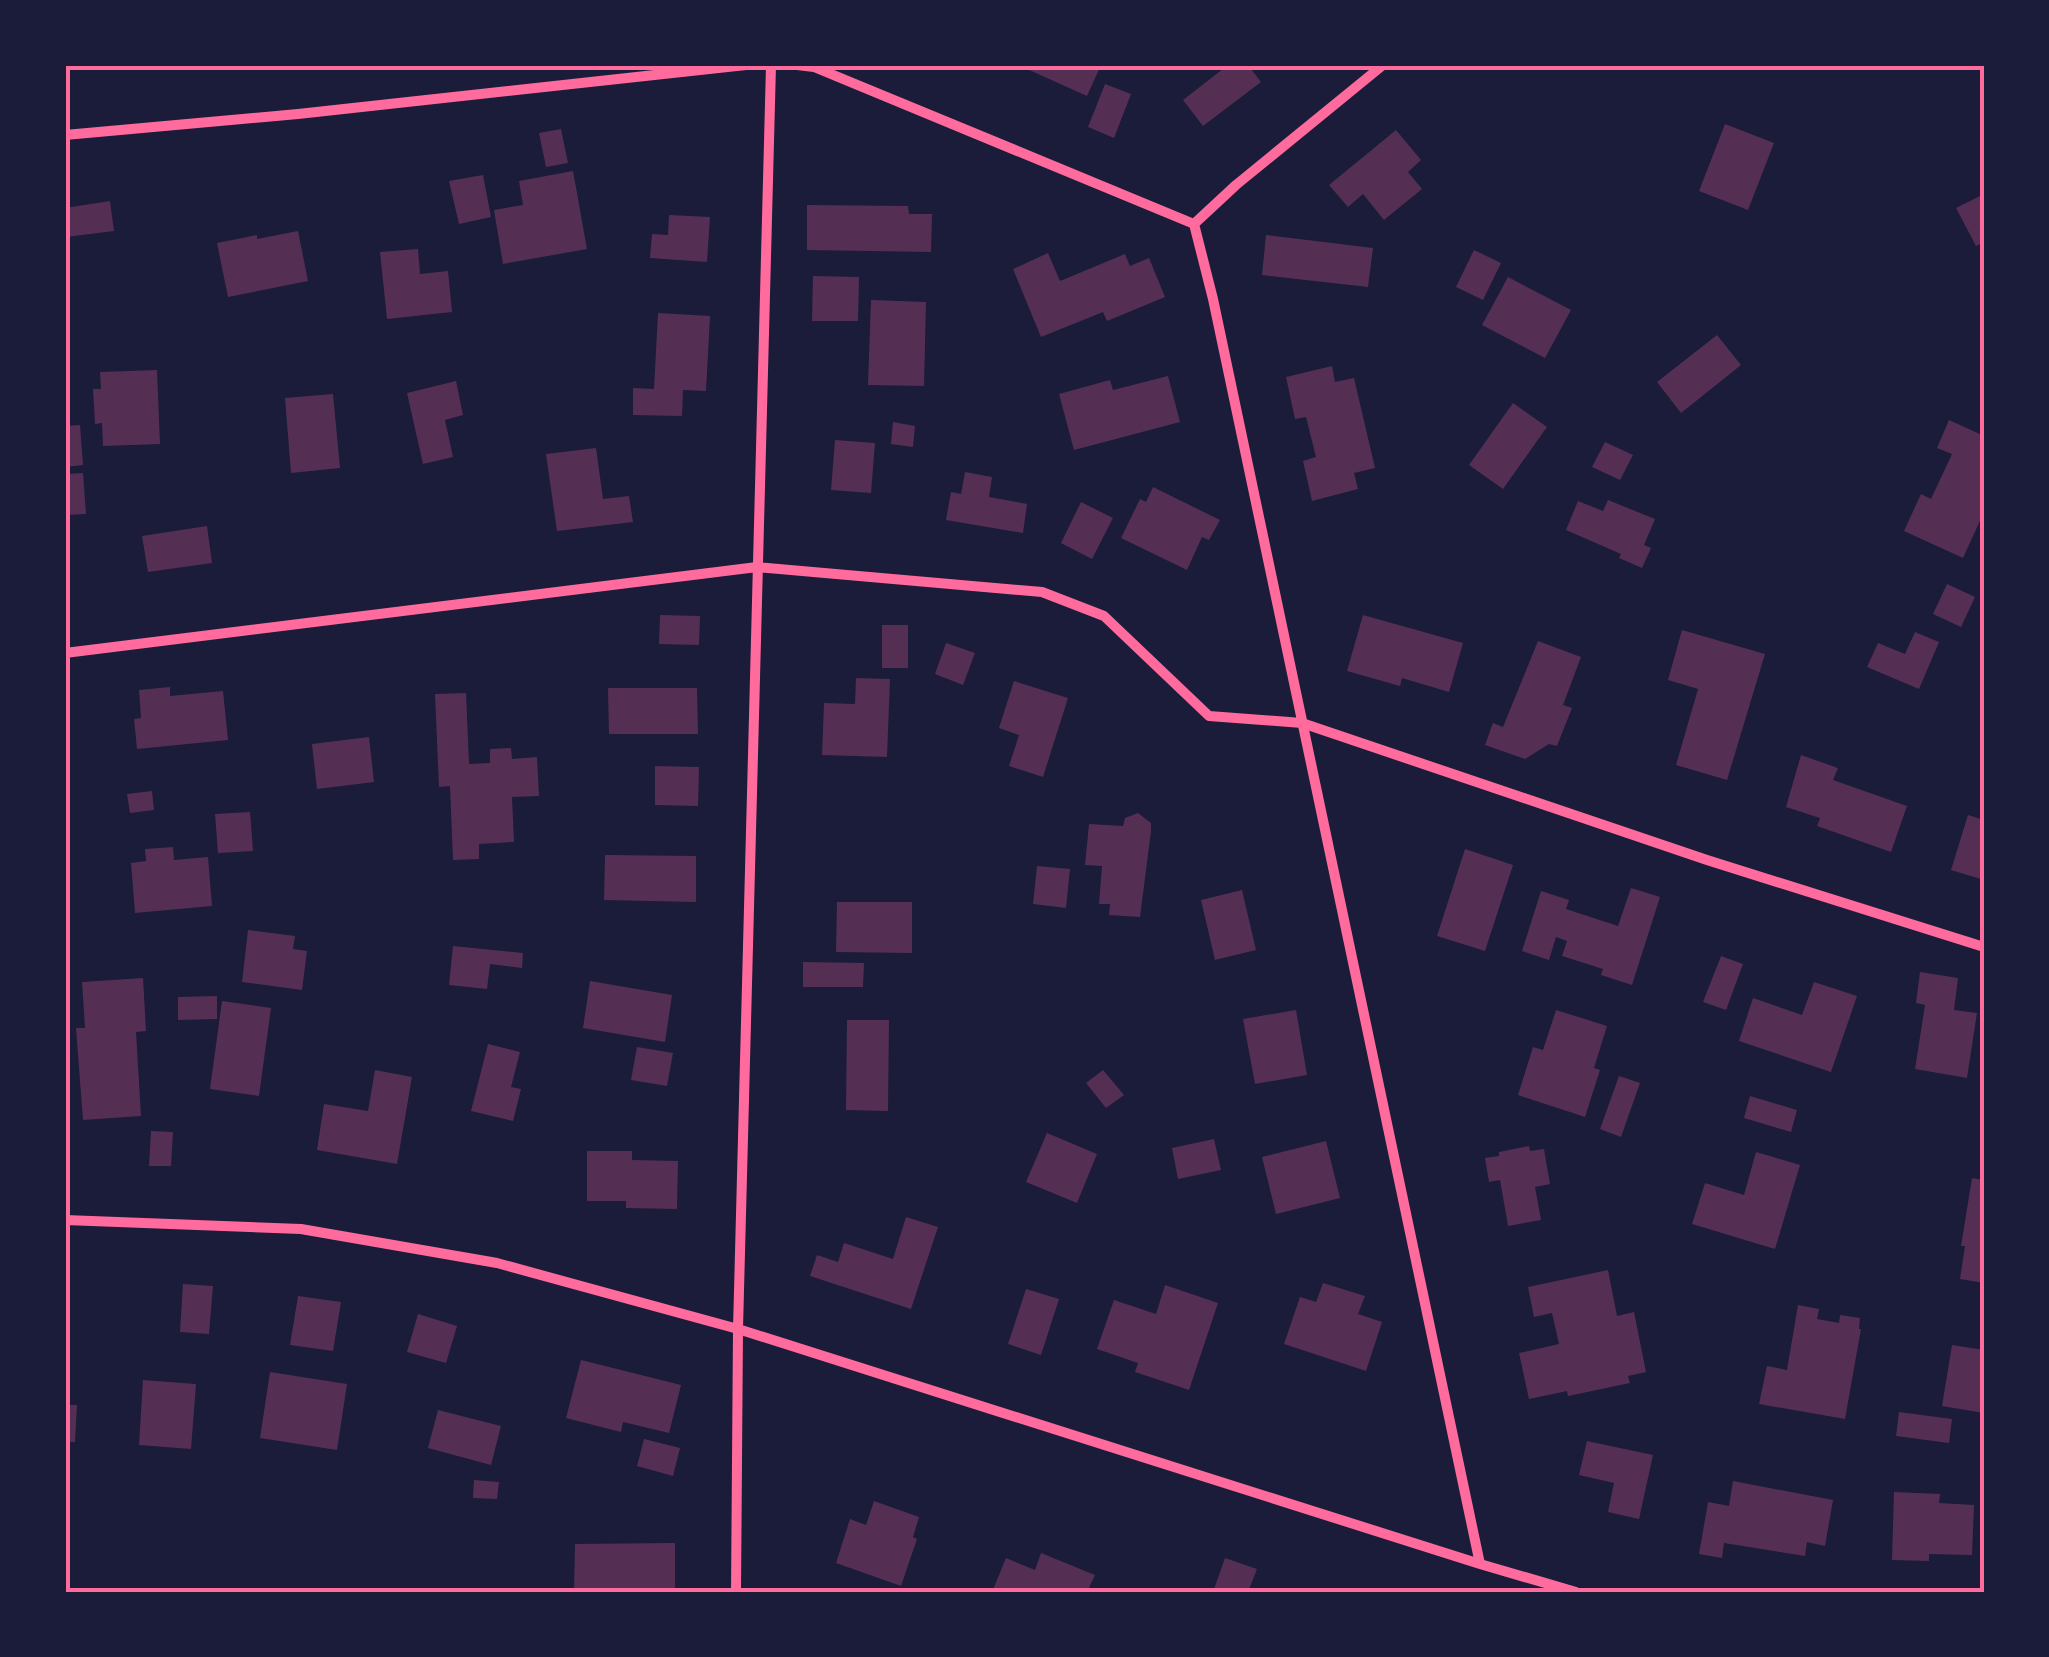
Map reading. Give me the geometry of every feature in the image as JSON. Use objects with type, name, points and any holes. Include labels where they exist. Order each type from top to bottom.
[{"type":"street","points":[[65,136],[746,65]]},
{"type":"street","points":[[736,1592],[738,1329],[771,65]]},
{"type":"street","points":[[798,65],[814,67],[1194,224]]},
{"type":"street","points":[[1194,224],[1384,65]]},
{"type":"street","points":[[1194,224],[1480,1564]]},
{"type":"street","points":[[65,653],[757,567],[1042,592],[1104,616],[1209,716],[1302,724],[1984,948]]},
{"type":"street","points":[[65,1220],[301,1229],[497,1263],[738,1329],[1576,1592]]},
{"type":"building","points":[[1018,65],[1101,65],[1087,96]]},
{"type":"building","points":[[1228,65],[1248,65],[1261,82],[1203,126],[1183,100]]},
{"type":"building","points":[[1105,84],[1131,94],[1114,138],[1088,127]]},
{"type":"building","points":[[1725,124],[1774,143],[1748,210],[1699,191]]},
{"type":"building","points":[[561,129],[568,163],[546,167],[539,133]]},
{"type":"building","points":[[1396,130],[1421,160],[1408,172],[1422,189],[1384,220],[1363,194],[1348,207],[1329,185]]},
{"type":"building","points":[[573,171],[587,249],[503,264],[494,210],[523,205],[519,181]]},
{"type":"building","points":[[483,175],[491,217],[459,224],[449,181]]},
{"type":"building","points":[[1984,194],[1984,242],[1976,246],[1956,208]]},
{"type":"building","points":[[110,201],[114,231],[66,237],[65,208]]},
{"type":"building","points":[[807,205],[908,206],[909,214],[932,214],[931,252],[807,250]]},
{"type":"building","points":[[669,215],[710,217],[707,262],[650,258],[652,234],[668,235]]},
{"type":"building","points":[[298,231],[308,281],[228,297],[217,243]]},
{"type":"building","points":[[1266,235],[1373,248],[1368,287],[1262,275]]},
{"type":"building","points":[[418,249],[420,274],[448,271],[452,312],[387,319],[380,252]]},
{"type":"building","points":[[1474,250],[1501,263],[1483,300],[1456,287]]},
{"type":"building","points":[[1048,253],[1060,281],[1125,254],[1130,266],[1149,258],[1165,297],[1107,321],[1103,312],[1041,337],[1013,269]]},
{"type":"building","points":[[813,276],[859,277],[858,321],[812,321]]},
{"type":"building","points":[[1508,277],[1571,310],[1545,358],[1482,325]]},
{"type":"building","points":[[871,300],[926,302],[924,386],[868,385]]},
{"type":"building","points":[[658,313],[710,316],[706,391],[683,390],[682,416],[633,415],[633,388],[654,389]]},
{"type":"building","points":[[1717,335],[1741,365],[1681,413],[1657,382]]},
{"type":"building","points":[[1332,366],[1335,382],[1354,378],[1375,468],[1354,473],[1358,489],[1312,501],[1303,461],[1316,457],[1306,417],[1295,419],[1286,377]]},
{"type":"building","points":[[157,370],[160,444],[103,446],[102,423],[95,424],[93,389],[101,389],[100,372]]},
{"type":"building","points":[[1168,376],[1180,422],[1074,450],[1059,394],[1110,380],[1113,390]]},
{"type":"building","points":[[456,381],[463,415],[445,420],[453,457],[423,464],[407,393]]},
{"type":"building","points":[[333,394],[340,468],[291,473],[285,398]]},
{"type":"building","points":[[1513,403],[1547,427],[1503,489],[1469,465]]},
{"type":"building","points":[[1949,420],[1984,436],[1984,512],[1963,558],[1904,531],[1921,494],[1931,499],[1952,454],[1937,448]]},
{"type":"building","points":[[893,422],[915,426],[913,447],[891,444]]},
{"type":"building","points":[[80,425],[83,465],[65,467],[65,426]]},
{"type":"building","points":[[835,440],[875,443],[871,493],[831,490]]},
{"type":"building","points":[[1605,442],[1633,455],[1620,480],[1592,467]]},
{"type":"building","points":[[596,448],[603,499],[629,496],[633,522],[557,531],[546,454]]},
{"type":"building","points":[[965,472],[992,477],[989,497],[1027,504],[1023,533],[946,520],[951,492],[961,494]]},
{"type":"building","points":[[83,473],[86,514],[65,515],[65,474]]},
{"type":"building","points":[[1153,487],[1220,520],[1209,540],[1202,537],[1187,570],[1121,538],[1140,499],[1146,502]]},
{"type":"building","points":[[1608,500],[1655,519],[1644,545],[1651,548],[1642,568],[1619,558],[1621,554],[1566,530],[1578,501],[1603,511]]},
{"type":"building","points":[[1081,502],[1113,518],[1092,559],[1061,543]]},
{"type":"building","points":[[207,526],[212,563],[148,572],[142,536]]},
{"type":"building","points":[[1947,584],[1975,597],[1961,627],[1933,614]]},
{"type":"building","points":[[660,615],[700,616],[699,645],[659,644]]},
{"type":"building","points":[[1363,615],[1463,643],[1449,692],[1402,678],[1400,686],[1347,671]]},
{"type":"building","points":[[882,625],[908,625],[908,668],[882,668]]},
{"type":"building","points":[[1682,630],[1765,654],[1727,780],[1676,765],[1698,689],[1668,680]]},
{"type":"building","points":[[1915,632],[1939,642],[1919,689],[1867,667],[1878,643],[1905,654]]},
{"type":"building","points":[[1538,641],[1581,657],[1563,705],[1572,708],[1557,746],[1549,744],[1525,759],[1485,745],[1493,723],[1503,727]]},
{"type":"building","points":[[946,643],[975,653],[963,685],[935,674]]},
{"type":"building","points":[[856,678],[890,679],[887,757],[822,755],[824,703],[855,704]]},
{"type":"building","points":[[1014,681],[1068,698],[1043,777],[1009,766],[1019,735],[999,728]]},
{"type":"building","points":[[170,687],[170,696],[223,691],[228,740],[137,749],[134,719],[141,718],[139,690]]},
{"type":"building","points":[[608,688],[697,688],[698,734],[609,734]]},
{"type":"building","points":[[466,693],[469,764],[490,763],[490,749],[511,748],[512,759],[537,757],[539,796],[512,797],[514,842],[479,844],[479,859],[453,860],[450,786],[439,787],[435,694]]},
{"type":"building","points":[[369,737],[374,782],[317,789],[312,744]]},
{"type":"building","points":[[1801,755],[1838,768],[1833,780],[1907,806],[1891,852],[1817,826],[1820,818],[1786,807]]},
{"type":"building","points":[[655,766],[699,767],[698,806],[655,805]]},
{"type":"building","points":[[152,791],[154,810],[130,813],[127,794]]},
{"type":"building","points":[[250,812],[253,851],[218,853],[215,814]]},
{"type":"building","points":[[1138,813],[1151,823],[1140,917],[1109,915],[1110,904],[1099,904],[1102,866],[1085,865],[1089,824],[1123,826],[1125,818]]},
{"type":"building","points":[[1968,815],[1984,820],[1984,880],[1951,870]]},
{"type":"building","points":[[173,847],[174,860],[208,857],[212,906],[135,913],[131,863],[146,861],[145,849]]},
{"type":"building","points":[[1465,849],[1513,865],[1485,951],[1437,936]]},
{"type":"building","points":[[605,855],[696,856],[696,902],[604,900]]},
{"type":"building","points":[[1037,866],[1070,869],[1066,908],[1033,904]]},
{"type":"building","points":[[1631,888],[1660,897],[1632,985],[1601,975],[1603,969],[1562,956],[1567,941],[1556,937],[1549,960],[1522,951],[1541,891],[1569,900],[1566,909],[1618,926]]},
{"type":"building","points":[[1242,890],[1256,950],[1215,960],[1201,900]]},
{"type":"building","points":[[837,902],[912,902],[912,953],[836,952]]},
{"type":"building","points":[[248,930],[295,936],[293,949],[307,951],[302,990],[242,982]]},
{"type":"building","points":[[453,946],[523,953],[522,968],[490,964],[487,989],[449,985]]},
{"type":"building","points":[[1721,956],[1743,964],[1726,1010],[1703,1002]]},
{"type":"building","points":[[803,962],[864,963],[863,987],[803,987]]},
{"type":"building","points":[[1920,972],[1958,978],[1954,1010],[1977,1013],[1967,1078],[1915,1069],[1925,1005],[1916,1003]]},
{"type":"building","points":[[143,978],[146,1031],[136,1032],[141,1116],[83,1120],[76,1028],[85,1028],[82,982]]},
{"type":"building","points":[[590,981],[672,995],[665,1042],[583,1028]]},
{"type":"building","points":[[1814,982],[1857,996],[1831,1072],[1739,1041],[1753,998],[1802,1015]]},
{"type":"building","points":[[217,996],[217,1019],[178,1020],[178,997]]},
{"type":"building","points":[[222,1001],[271,1008],[259,1096],[210,1089]]},
{"type":"building","points":[[1296,1010],[1307,1075],[1255,1084],[1243,1019]]},
{"type":"building","points":[[1556,1010],[1607,1026],[1594,1068],[1600,1070],[1585,1117],[1518,1095],[1533,1047],[1543,1050]]},
{"type":"building","points":[[847,1020],[889,1020],[888,1111],[846,1110]]},
{"type":"building","points":[[488,1044],[520,1052],[511,1087],[521,1089],[513,1121],[471,1111]]},
{"type":"building","points":[[637,1047],[673,1053],[667,1086],[631,1080]]},
{"type":"building","points":[[375,1070],[412,1077],[397,1164],[317,1150],[324,1104],[368,1111]]},
{"type":"building","points":[[1103,1070],[1124,1095],[1106,1108],[1086,1083]]},
{"type":"building","points":[[1619,1076],[1640,1083],[1621,1137],[1600,1129]]},
{"type":"building","points":[[1750,1096],[1797,1110],[1791,1132],[1744,1118]]},
{"type":"building","points":[[151,1131],[173,1132],[171,1166],[149,1166]]},
{"type":"building","points":[[1047,1133],[1097,1154],[1077,1203],[1026,1182]]},
{"type":"building","points":[[1214,1139],[1221,1170],[1178,1179],[1172,1148]]},
{"type":"building","points":[[1326,1141],[1340,1198],[1276,1214],[1262,1157]]},
{"type":"building","points":[[1529,1146],[1530,1151],[1544,1149],[1550,1184],[1535,1187],[1541,1220],[1508,1226],[1500,1180],[1489,1182],[1485,1158]]},
{"type":"building","points":[[587,1151],[632,1151],[632,1160],[678,1161],[677,1209],[626,1208],[626,1201],[587,1201]]},
{"type":"building","points":[[1756,1152],[1800,1165],[1775,1249],[1692,1224],[1705,1183],[1744,1195]]},
{"type":"building","points":[[1972,1178],[1984,1180],[1984,1283],[1960,1279]]},
{"type":"building","points":[[906,1217],[938,1227],[911,1309],[810,1276],[817,1255],[838,1262],[844,1243],[893,1259]]},
{"type":"building","points":[[1608,1270],[1617,1316],[1634,1312],[1646,1372],[1628,1376],[1630,1383],[1568,1396],[1567,1391],[1529,1399],[1519,1353],[1559,1344],[1552,1313],[1534,1317],[1528,1287]]},
{"type":"building","points":[[1323,1283],[1365,1296],[1358,1314],[1382,1322],[1366,1371],[1284,1344],[1300,1297],[1316,1302]]},
{"type":"building","points":[[183,1284],[213,1286],[209,1334],[180,1332]]},
{"type":"building","points":[[1165,1285],[1218,1303],[1189,1390],[1135,1372],[1138,1363],[1097,1349],[1114,1300],[1156,1314]]},
{"type":"building","points":[[1026,1289],[1059,1299],[1041,1355],[1008,1344]]},
{"type":"building","points":[[298,1296],[341,1302],[333,1351],[290,1345]]},
{"type":"building","points":[[1798,1305],[1819,1309],[1817,1319],[1839,1323],[1840,1315],[1860,1318],[1845,1419],[1759,1404],[1767,1366],[1787,1370]]},
{"type":"building","points":[[418,1314],[457,1326],[446,1363],[407,1352]]},
{"type":"building","points":[[1952,1345],[1984,1350],[1984,1413],[1942,1406]]},
{"type":"building","points":[[581,1360],[681,1385],[669,1433],[623,1422],[621,1432],[566,1418]]},
{"type":"building","points":[[270,1372],[347,1384],[337,1450],[260,1438]]},
{"type":"building","points":[[143,1380],[196,1384],[191,1449],[139,1445]]},
{"type":"building","points":[[65,1405],[77,1405],[75,1442],[65,1442]]},
{"type":"building","points":[[438,1410],[501,1426],[491,1465],[428,1448]]},
{"type":"building","points":[[1899,1412],[1952,1419],[1949,1443],[1896,1436]]},
{"type":"building","points":[[644,1439],[680,1448],[673,1476],[637,1466]]},
{"type":"building","points":[[1587,1441],[1653,1455],[1639,1519],[1608,1512],[1614,1483],[1579,1475]]},
{"type":"building","points":[[474,1480],[499,1482],[497,1499],[473,1498]]},
{"type":"building","points":[[1733,1481],[1833,1500],[1825,1546],[1807,1542],[1805,1556],[1724,1543],[1722,1558],[1699,1554],[1708,1502],[1729,1506]]},
{"type":"building","points":[[1894,1492],[1940,1494],[1939,1503],[1974,1505],[1972,1555],[1929,1554],[1929,1561],[1892,1560]]},
{"type":"building","points":[[874,1501],[919,1517],[913,1537],[917,1539],[901,1586],[836,1563],[850,1519],[866,1525]]},
{"type":"building","points":[[675,1543],[675,1590],[574,1592],[575,1544]]},
{"type":"building","points":[[1041,1553],[1095,1575],[1087,1592],[992,1592],[1006,1558],[1035,1570]]},
{"type":"building","points":[[1225,1558],[1257,1569],[1248,1592],[1213,1592]]}]
